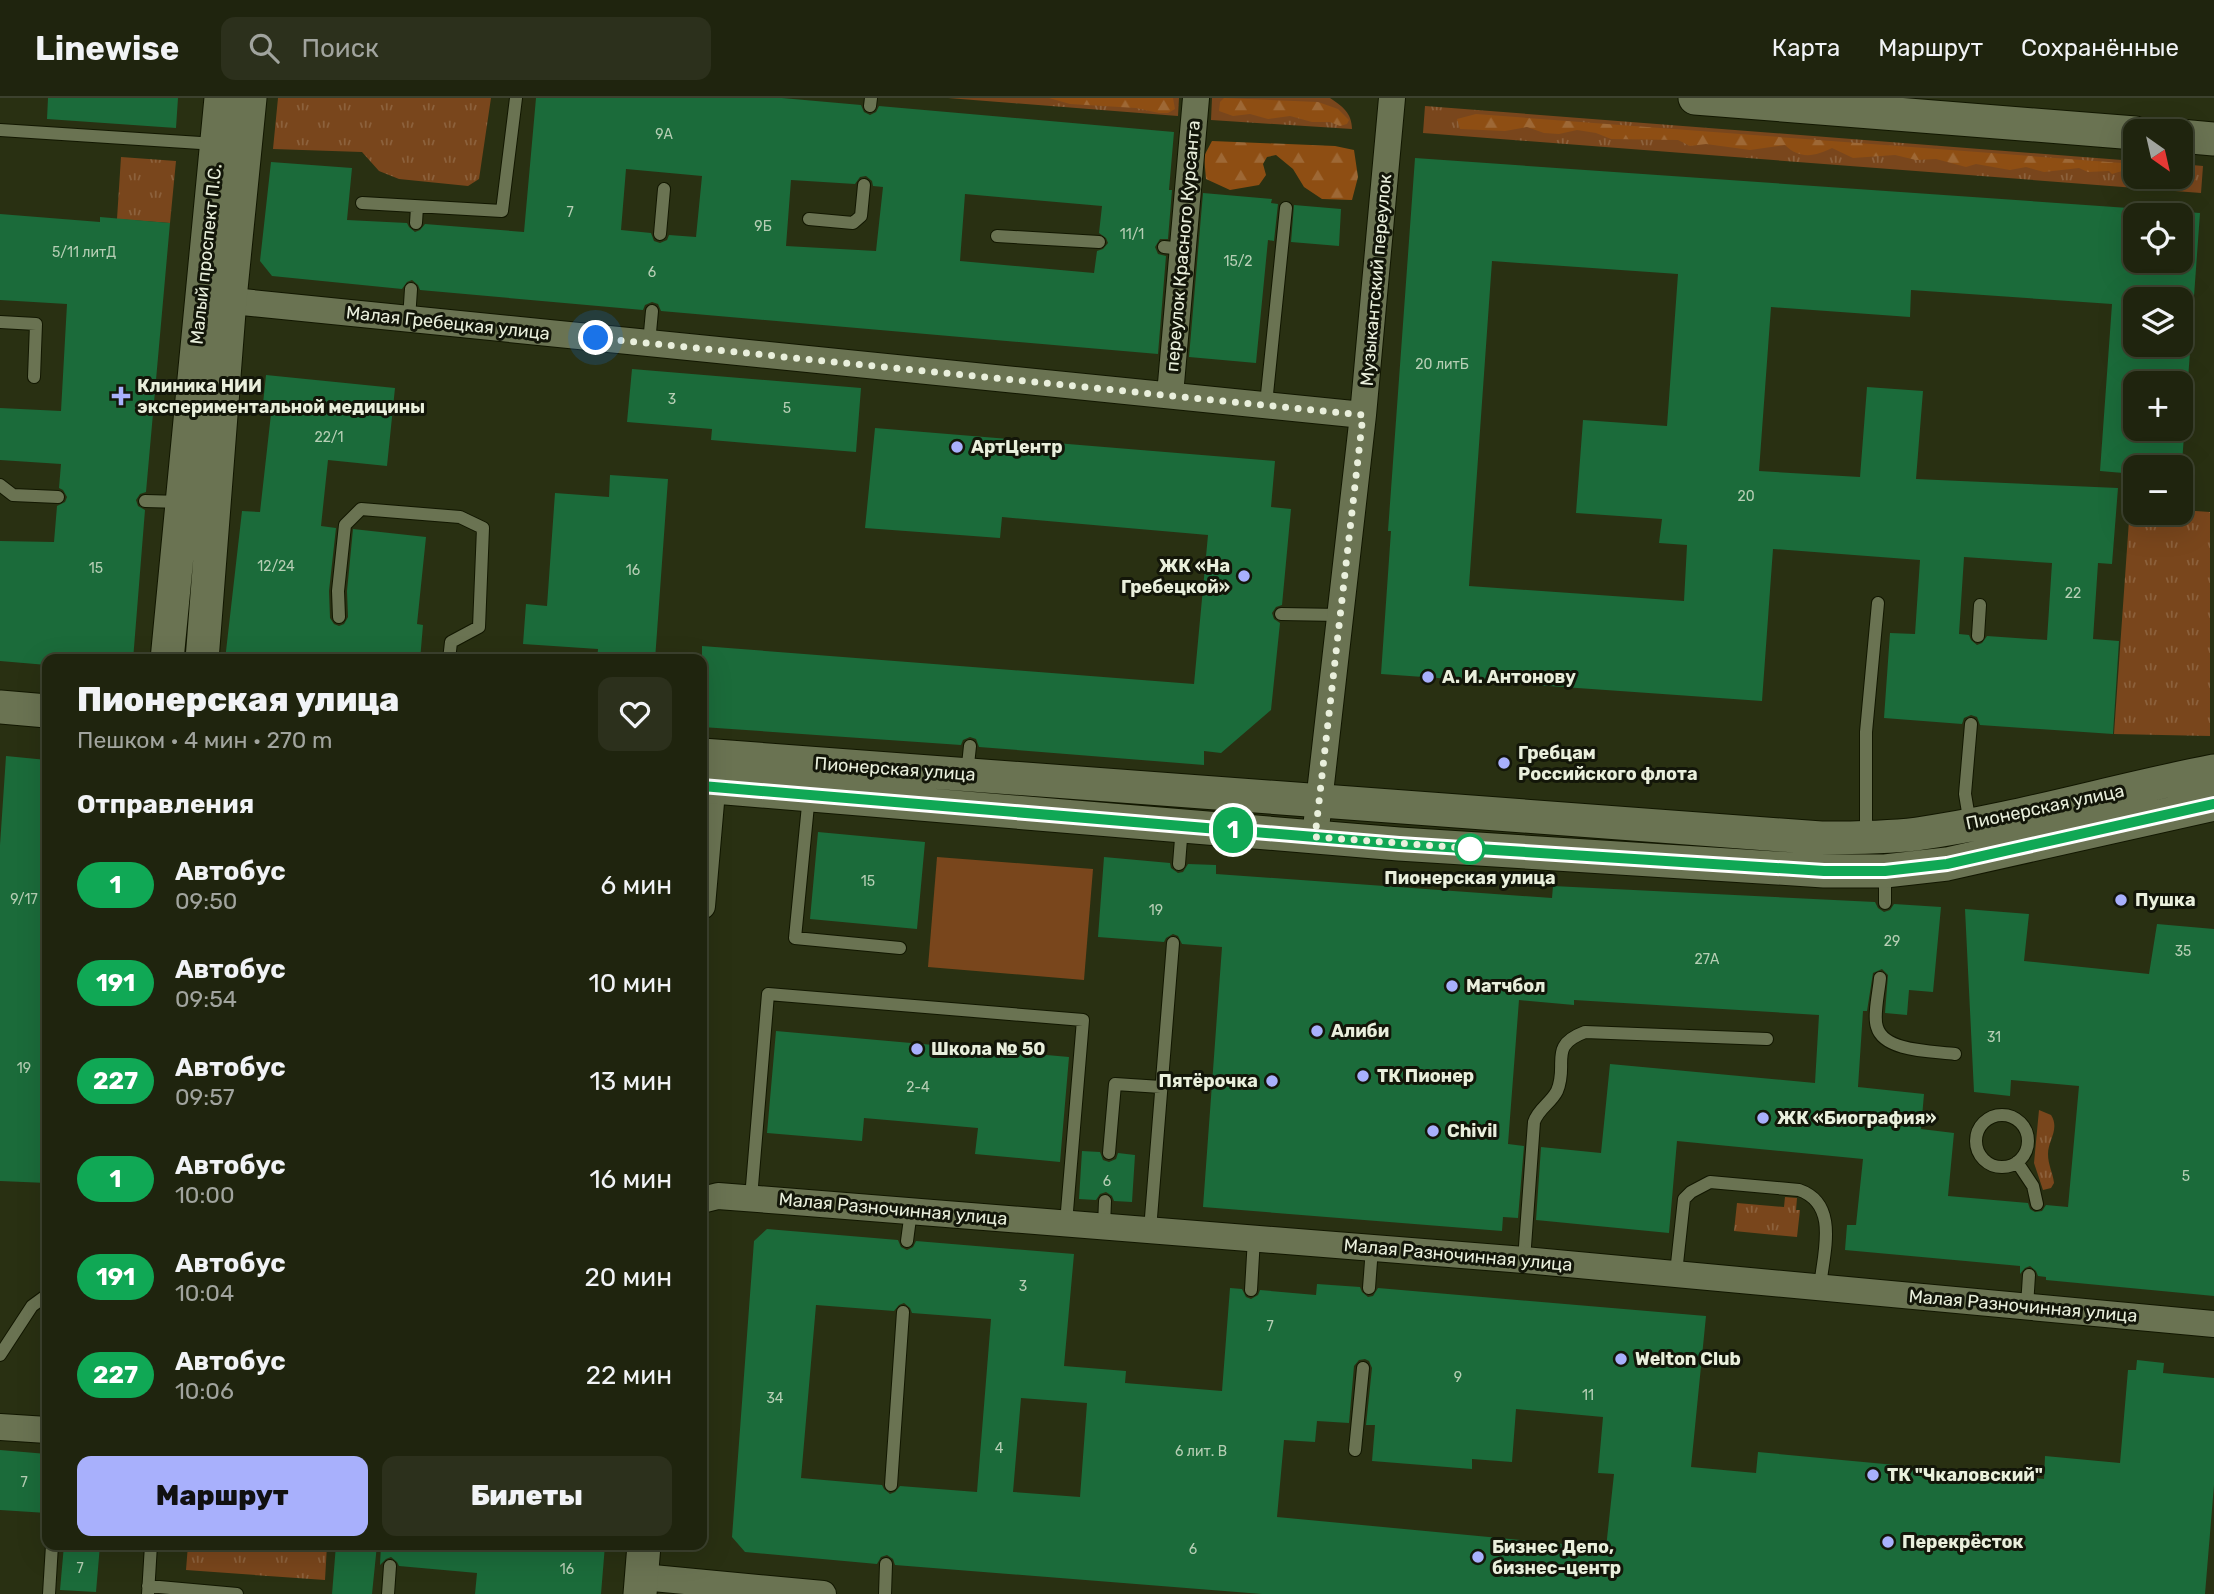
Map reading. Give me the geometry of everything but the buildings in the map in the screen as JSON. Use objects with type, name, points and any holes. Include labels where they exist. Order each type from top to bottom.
[{"type":"street","name":"Малый проспект П.С.","points":[[221,98],[231,144]]},
{"type":"street","name":"Малый проспект П.С.","points":[[168,654],[198,503],[231,144],[250,98]]},
{"type":"street","name":"переулок Красного Курсанта","points":[[1170,395],[1173,248],[1196,98]]},
{"type":"street","name":"Музыкантский переулок","points":[[1315,837],[1363,415],[1392,98]]},
{"type":"street","points":[[1695,98],[1823,103],[2123,132]]},
{"type":"street","points":[[2193,137],[2214,139]]},
{"type":"street","name":"Малая Гребецкая улица","points":[[216,299],[1363,415]]},
{"type":"street","name":"Малый проспект П.С.","points":[[198,503],[202,654]]},
{"type":"street","points":[[0,707],[42,711]]},
{"type":"street","name":"Пионерская улица","points":[[708,771],[969,760],[1319,801],[1821,838],[1916,834],[2214,771]]},
{"type":"street","points":[[707,794],[708,771]]},
{"type":"street","name":"Пионерская улица","points":[[708,771],[810,795],[1315,837],[1824,871],[1885,887],[1947,864],[2214,804]]},
{"type":"street","name":"Малая Разночинная улица","points":[[707,1199],[718,1196],[751,1198],[1066,1223],[1105,1214],[1150,1230],[1676,1273],[2214,1324]]},
{"type":"street","points":[[0,1427],[42,1430]]},
{"type":"street","points":[[642,1572],[823,1594]]},
{"type":"lane","points":[[362,203],[502,212],[516,98]]},
{"type":"lane","points":[[0,130],[231,144]]},
{"type":"lane","points":[[809,219],[853,223],[861,216],[864,185]]},
{"type":"lane","points":[[660,234],[664,189]]},
{"type":"lane","points":[[416,223],[417,206]]},
{"type":"lane","points":[[1266,404],[1286,208]]},
{"type":"lane","points":[[998,236],[1099,242]]},
{"type":"lane","points":[[409,319],[411,289]]},
{"type":"lane","points":[[649,343],[652,310]]},
{"type":"lane","points":[[0,321],[36,324],[34,377]]},
{"type":"lane","points":[[0,485],[7,496],[58,497]]},
{"type":"lane","points":[[145,501],[198,503]]},
{"type":"lane","points":[[339,617],[338,591],[345,525],[361,509],[460,517],[483,528],[479,627],[451,642],[450,654]]},
{"type":"lane","points":[[1866,838],[1866,732],[1878,603]]},
{"type":"lane","points":[[1978,636],[1980,606]]},
{"type":"lane","points":[[1281,614],[1340,615]]},
{"type":"lane","points":[[1970,824],[1965,794],[1971,724]]},
{"type":"lane","points":[[810,795],[795,938],[900,948]]},
{"type":"lane","points":[[1180,864],[1182,825]]},
{"type":"lane","points":[[1150,1230],[1173,943]]},
{"type":"lane","points":[[1880,978],[1876,1026],[1884,1040],[1897,1046],[1955,1054]]},
{"type":"lane","points":[[751,1198],[768,995],[795,997],[1083,1020],[1066,1223]]},
{"type":"lane","points":[[1524,1260],[1534,1122],[1557,1090],[1566,1042],[1585,1032],[1767,1039]]},
{"type":"lane","points":[[1109,1153],[1115,1084],[1161,1087]]},
{"type":"lane","points":[[1999,1115],[2009,1116],[2024,1127],[2028,1146],[2017,1162],[1999,1167],[1982,1158],[1976,1141],[1977,1131],[1982,1123],[1999,1115]]},
{"type":"lane","points":[[2017,1162],[2033,1186],[2036,1204]]},
{"type":"lane","points":[[1676,1273],[1684,1199],[1691,1192],[1710,1182],[1799,1190],[1810,1194],[1819,1202],[1824,1212],[1826,1223],[1820,1287]]},
{"type":"lane","points":[[907,1241],[911,1211]]},
{"type":"lane","points":[[1251,1290],[1255,1238]]},
{"type":"lane","points":[[1369,1287],[1372,1248]]},
{"type":"lane","points":[[2027,1306],[2029,1275]]},
{"type":"lane","points":[[0,1355],[32,1306],[42,1299]]},
{"type":"lane","points":[[891,1485],[903,1312]]},
{"type":"lane","points":[[1355,1450],[1363,1368]]},
{"type":"lane","points":[[49,1594],[52,1550]]},
{"type":"lane","points":[[152,1550],[148,1590],[237,1594]]},
{"type":"lane","points":[[884,1594],[886,1564]]},
{"type":"lane","points":[[388,1594],[390,1566]]},
{"type":"green space","points":[[278,98],[491,98],[479,179],[468,186],[399,179],[379,171],[362,152],[273,149]]},
{"type":"green space","points":[[948,98],[1179,98],[1178,116]]},
{"type":"green space","points":[[1049,98],[1173,98],[1175,109],[1168,113],[1159,113],[1136,108],[1070,104]]},
{"type":"green space","points":[[1212,98],[1330,98],[1348,114],[1352,129],[1211,120]]},
{"type":"green space","points":[[1224,98],[1318,102],[1338,109],[1349,120],[1347,124],[1340,126],[1290,116],[1268,119],[1250,114],[1233,116],[1219,111],[1220,102]]},
{"type":"green space","points":[[1425,106],[2123,160],[2123,187],[1423,133]]},
{"type":"green space","points":[[1476,114],[2123,163],[2123,171],[2112,174],[2109,171],[2088,172],[2079,168],[2044,172],[2026,167],[2010,170],[1976,164],[1966,167],[1936,159],[1916,160],[1895,155],[1853,158],[1832,148],[1820,153],[1802,155],[1785,145],[1750,150],[1706,144],[1690,146],[1678,140],[1611,139],[1577,130],[1559,134],[1544,133],[1527,127],[1505,131],[1460,129],[1457,119]]},
{"type":"green space","points":[[1212,141],[1335,146],[1354,150],[1358,177],[1352,200],[1322,199],[1304,187],[1293,169],[1276,155],[1267,157],[1263,164],[1266,175],[1259,185],[1230,190],[1206,179],[1204,156]]},
{"type":"green space","points":[[121,157],[176,161],[170,223],[117,219]]},
{"type":"green space","points":[[2193,165],[2203,166],[2201,193],[2149,189],[2193,189]]},
{"type":"green space","points":[[2193,511],[2210,512],[2210,736],[2114,734],[2129,525],[2193,525]]},
{"type":"green space","points":[[937,857],[1093,869],[1084,980],[928,967]]},
{"type":"green space","points":[[2039,1110],[2051,1115],[2054,1125],[2048,1154],[2054,1183],[2051,1188],[2043,1190],[2034,1163]]},
{"type":"green space","points":[[1785,1197],[1797,1198],[1796,1210],[1800,1210],[1797,1237],[1734,1231],[1737,1203],[1784,1207]]},
{"type":"green space","points":[[188,1550],[327,1550],[325,1580],[186,1570]]},
{"type":"bus line","name":"1","points":[[707,786],[1399,844],[1824,871],[1885,871],[1947,864],[2214,804]]},
{"type":"place","name":"Клиника НИИ экспериментальной медицины","points":[[121,396]]},
{"type":"place","name":"АртЦентр","points":[[957,447]]},
{"type":"place","name":"ЖК «На Гребецкой»","points":[[1244,576]]},
{"type":"place","name":"А. И. Антонову","points":[[1428,677]]},
{"type":"place","name":"Гребцам Российского флота","points":[[1504,763]]},
{"type":"place","name":"Пионерская улица","points":[[1470,849]]},
{"type":"place","name":"Пушка","points":[[2121,900]]},
{"type":"place","name":"Матчбол","points":[[1452,986]]},
{"type":"place","name":"Алиби","points":[[1317,1031]]},
{"type":"place","name":"Школа № 50","points":[[917,1049]]},
{"type":"place","name":"ТК Пионер","points":[[1363,1076]]},
{"type":"place","name":"Пятёрочка","points":[[1272,1081]]},
{"type":"place","name":"ЖК «Биография»","points":[[1763,1118]]},
{"type":"place","name":"Chivil","points":[[1433,1131]]},
{"type":"place","name":"Welton Club","points":[[1621,1359]]},
{"type":"place","name":"ТК \"Чкаловский\"","points":[[1873,1475]]},
{"type":"place","name":"Перекрёсток","points":[[1888,1542]]},
{"type":"place","name":"Бизнес Депо, бизнес-центр","points":[[1478,1557]]},
{"type":"route","points":[[596,338],[1363,415],[1315,837],[1479,849],[1470,849]]}]
